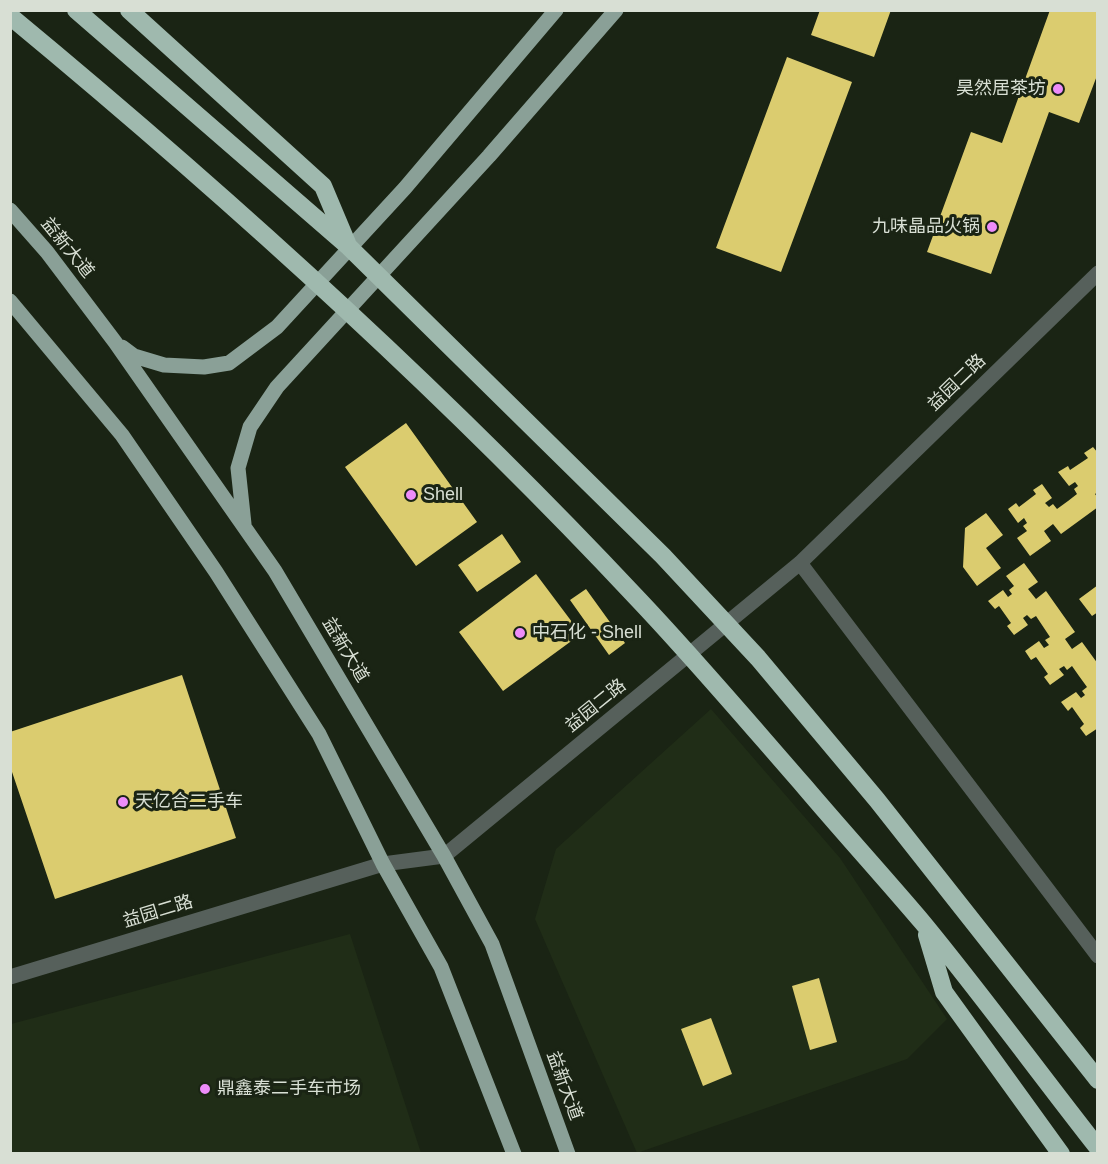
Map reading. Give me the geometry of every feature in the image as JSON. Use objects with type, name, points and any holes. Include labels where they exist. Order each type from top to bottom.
[{"type":"highway","points":[[76,10],[349,247],[663,556],[758,658],[884,809],[1098,1080]]},
{"type":"highway","points":[[129,10],[323,186],[349,247]]},
{"type":"highway","points":[[10,16],[107,96],[244,216],[451,407],[638,598],[924,924],[1098,1148]]},
{"type":"highway","points":[[924,924],[944,992],[1060,1154]]},
{"type":"main road","points":[[115,342],[134,356],[164,365],[204,367],[229,363],[277,327],[405,188],[556,10]]},
{"type":"main road","points":[[245,527],[238,468],[250,427],[277,387],[489,156],[616,10]]},
{"type":"main road","name":"益新大道","points":[[10,210],[47,252],[115,342],[275,571],[444,856],[492,944],[568,1154]]},
{"type":"main road","points":[[10,301],[122,435],[216,572],[319,734],[383,864],[441,967],[514,1154]]},
{"type":"street","name":"益园二路","points":[[10,977],[383,864],[444,856],[801,563],[1098,273]]},
{"type":"street","points":[[801,563],[1098,956]]},
{"type":"shaded area","points":[[711,709],[840,858],[947,1019],[907,1059],[637,1153],[535,919],[556,849]]},
{"type":"shaded area","name":"鼎鑫泰二手车市场","points":[[350,934],[421,1153],[11,1153],[11,1024]]},
{"type":"building","points":[[820,10],[891,10],[874,57],[811,35]]},
{"type":"building","points":[[1050,10],[1098,10],[1098,73],[1079,123],[1049,112],[991,274],[927,252],[971,132],[1002,143]]},
{"type":"building","points":[[787,57],[852,82],[781,272],[716,248]]},
{"type":"building","name":"Shell","points":[[406,423],[477,522],[416,566],[345,467]]},
{"type":"building","points":[[1093,447],[1098,453],[1098,492],[1095,494],[1098,498],[1098,507],[1061,534],[1053,524],[1044,531],[1051,541],[1030,556],[1017,538],[1027,531],[1023,526],[1027,523],[1024,518],[1018,523],[1008,509],[1016,503],[1019,507],[1036,494],[1033,490],[1042,484],[1052,498],[1045,503],[1049,507],[1053,504],[1057,509],[1068,501],[1077,494],[1074,489],[1078,486],[1075,482],[1069,486],[1058,472],[1068,466],[1070,470],[1088,458],[1084,453]]},
{"type":"building","points":[[986,513],[1003,535],[986,548],[1001,568],[977,586],[963,567],[965,528]]},
{"type":"building","points":[[502,534],[521,562],[477,592],[458,565]]},
{"type":"building","points":[[1024,563],[1038,582],[1028,589],[1036,599],[1046,591],[1075,632],[1065,639],[1072,649],[1082,642],[1098,664],[1098,719],[1096,720],[1098,728],[1086,736],[1080,728],[1084,724],[1072,707],[1068,711],[1061,702],[1076,692],[1081,698],[1085,695],[1082,691],[1087,687],[1072,666],[1067,670],[1064,666],[1059,669],[1064,675],[1050,685],[1044,677],[1048,674],[1036,657],[1031,660],[1025,651],[1039,641],[1044,648],[1049,645],[1045,640],[1050,637],[1036,616],[1031,619],[1027,615],[1023,618],[1028,625],[1014,635],[1007,626],[1011,623],[999,606],[995,609],[988,601],[1003,590],[1008,597],[1012,594],[1009,590],[1014,586],[1006,576]]},
{"type":"building","name":"中石化 - Shell","points":[[536,574],[581,634],[503,691],[459,632]]},
{"type":"building","points":[[1098,585],[1098,612],[1092,616],[1079,599]]},
{"type":"building","points":[[586,589],[625,643],[609,655],[570,600]]},
{"type":"building","name":"天亿合二手车","points":[[182,675],[236,838],[55,899],[10,766],[10,732]]},
{"type":"building","points":[[819,978],[837,1042],[810,1050],[792,986]]},
{"type":"building","points":[[711,1018],[732,1074],[703,1086],[681,1029]]},
{"type":"place","name":"昊然居茶坊","points":[[1058,89]]},
{"type":"place","name":"九味晶品火锅","points":[[992,227]]},
{"type":"place","name":"Shell","points":[[411,495]]},
{"type":"place","name":"中石化 - Shell","points":[[520,633]]},
{"type":"place","name":"天亿合二手车","points":[[123,802]]},
{"type":"place","name":"鼎鑫泰二手车市场","points":[[205,1089]]}]
